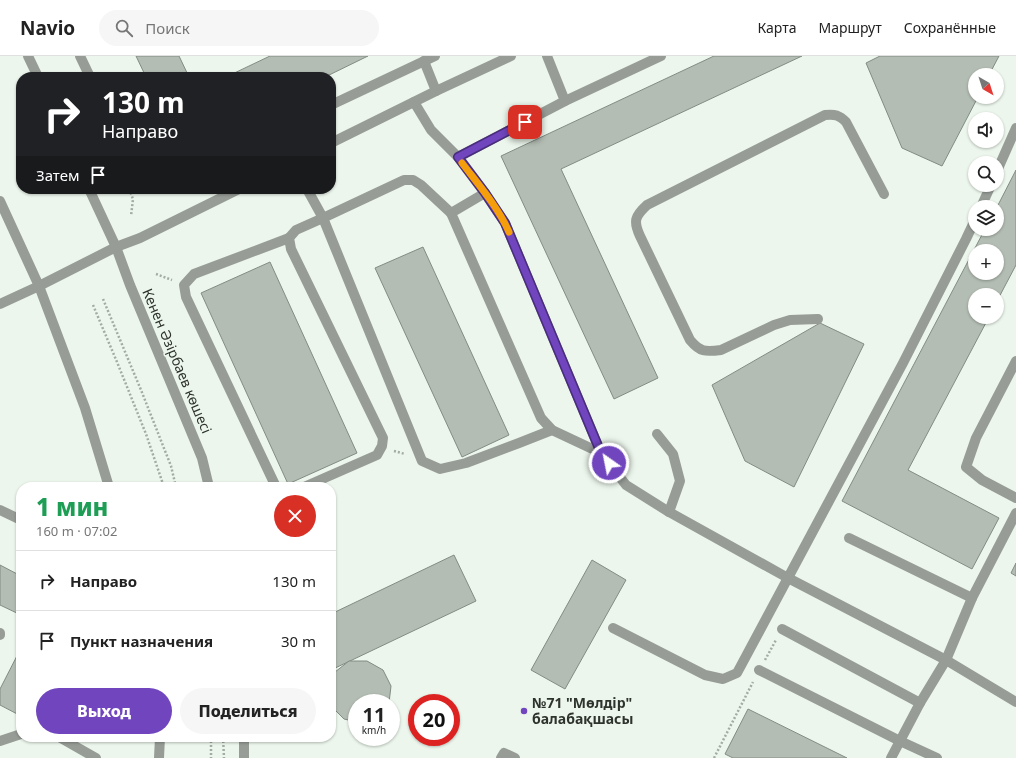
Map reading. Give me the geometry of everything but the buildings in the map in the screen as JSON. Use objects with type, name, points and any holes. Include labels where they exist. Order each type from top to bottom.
[{"type":"street","points":[[28,56],[36,72]]},
{"type":"street","points":[[80,56],[88,72]]},
{"type":"street","points":[[336,104],[435,56]]},
{"type":"street","points":[[336,141],[511,56]]},
{"type":"street","points":[[547,56],[565,101]]},
{"type":"street","points":[[458,157],[565,101],[661,56]]},
{"type":"street","points":[[424,61],[436,91]]},
{"type":"street","points":[[414,102],[432,130],[458,157],[505,223],[601,453],[626,485],[669,512],[788,578],[946,660],[1016,702]]},
{"type":"street","points":[[818,319],[790,320],[774,325],[721,350],[703,351],[696,347],[690,340],[636,228],[635,219],[640,211],[648,205],[825,115],[833,114],[841,117],[846,122],[884,194]]},
{"type":"street","points":[[1004,156],[1016,128]]},
{"type":"street","points":[[274,482],[186,297],[184,285],[194,274],[289,238],[296,230],[404,180],[413,180],[421,185],[451,213],[542,418],[552,430],[601,453]]},
{"type":"street","points":[[451,213],[485,193]]},
{"type":"street","name":"Кенен Әзірбаев көшесі","points":[[91,194],[116,247],[130,285],[202,458],[208,482]]},
{"type":"street","points":[[0,304],[229,194]]},
{"type":"street","points":[[310,194],[323,218],[422,462],[440,469],[466,463],[552,430]]},
{"type":"street","points":[[0,201],[39,286],[85,408],[107,482]]},
{"type":"street","points":[[613,628],[705,675],[723,680],[738,673],[903,363],[968,235]]},
{"type":"street","points":[[289,238],[291,249],[383,438],[382,446],[377,455],[315,482]]},
{"type":"street","points":[[1016,361],[976,438],[966,467],[982,480],[1016,498]]},
{"type":"street","points":[[657,434],[673,454],[680,481],[669,512]]},
{"type":"street","points":[[0,510],[16,518]]},
{"type":"street","points":[[891,758],[920,703],[946,660],[972,598],[1016,513]]},
{"type":"street","points":[[849,538],[972,598]]},
{"type":"street","points":[[782,629],[920,703]]},
{"type":"street","points":[[759,670],[937,758]]},
{"type":"street","points":[[0,741],[16,736]]},
{"type":"street","points":[[68,742],[96,758]]},
{"type":"street","points":[[159,758],[160,742]]},
{"type":"street","points":[[244,742],[244,758]]},
{"type":"street","points":[[501,758],[504,753],[515,758]]},
{"type":"path","points":[[131,194],[133,199],[131,216]]},
{"type":"path","points":[[156,274],[184,285]]},
{"type":"path","points":[[103,299],[147,404],[175,482]]},
{"type":"path","points":[[93,305],[143,426],[162,482]]},
{"type":"path","points":[[382,446],[422,462]]},
{"type":"path","points":[[714,758],[759,670],[782,629]]},
{"type":"path","points":[[211,742],[211,758]]},
{"type":"path","points":[[223,742],[224,758]]},
{"type":"slow traffic","points":[[462,163],[485,193],[505,223],[509,232]]},
{"type":"place","name":"№71 \"Мөлдір\" балабақшасы","points":[[524,711]]},
{"type":"route","points":[[525,122],[458,157],[505,223],[601,453],[609,463]]}]
